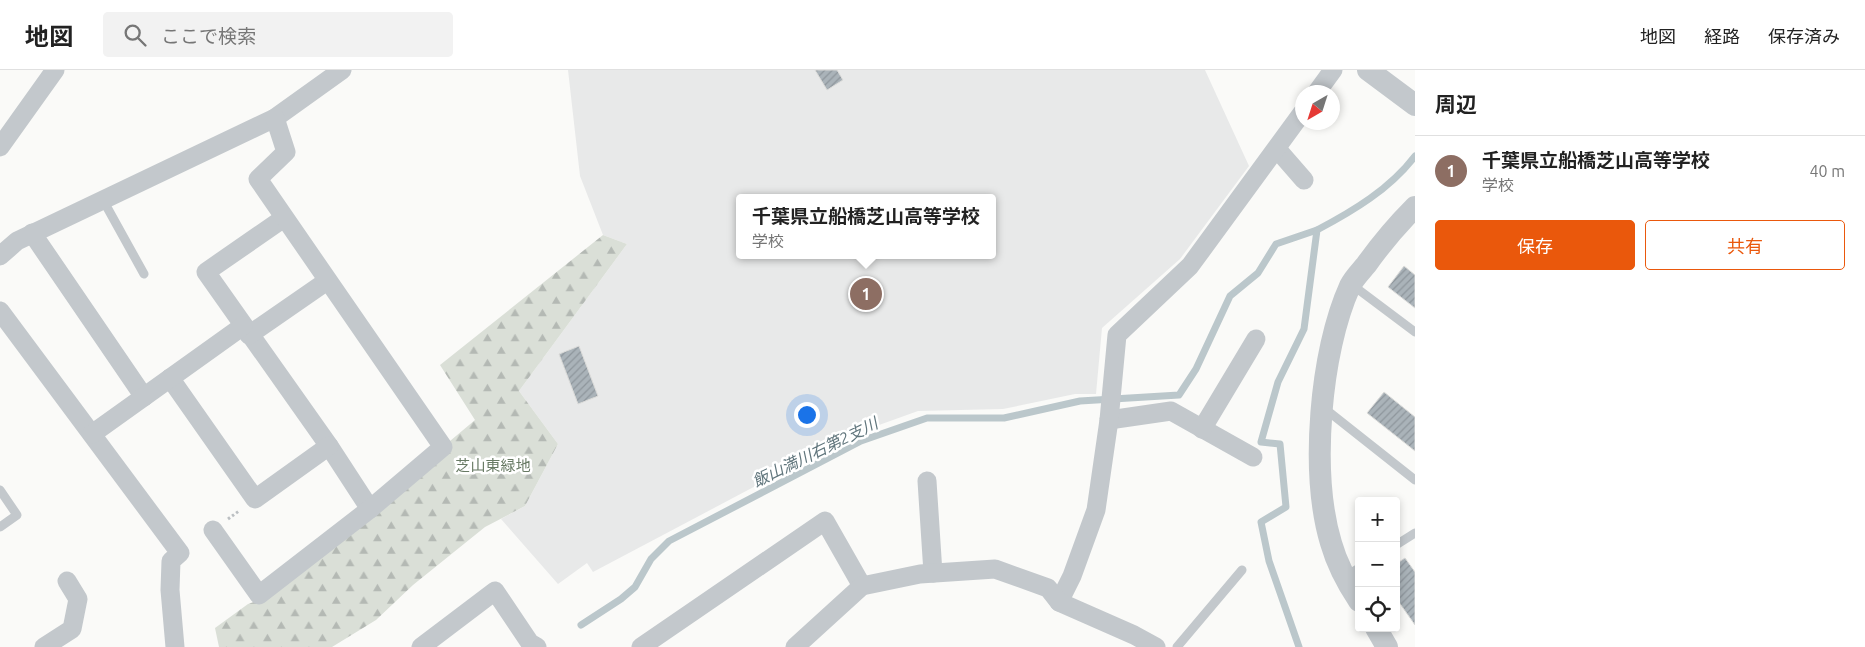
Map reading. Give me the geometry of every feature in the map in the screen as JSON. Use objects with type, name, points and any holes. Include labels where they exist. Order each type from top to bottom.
[{"type":"street","points":[[0,147],[55,70]]},
{"type":"street","points":[[0,256],[17,241],[32,233],[275,118],[342,70]]},
{"type":"street","points":[[1322,85],[1333,70]]},
{"type":"street","points":[[1368,70],[1415,105]]},
{"type":"street","points":[[213,530],[259,595],[370,509],[443,447],[258,179],[286,152],[275,118]]},
{"type":"street","points":[[1059,602],[1072,576],[1096,510],[1109,420],[1117,335],[1190,266],[1295,123]]},
{"type":"street","points":[[1277,149],[1304,180]]},
{"type":"street","points":[[1355,587],[1351,572],[1331,542],[1320,485],[1322,406],[1326,372],[1339,315],[1351,284],[1388,235],[1415,207]]},
{"type":"street","points":[[284,218],[206,272],[329,446],[370,509]]},
{"type":"street","points":[[32,233],[144,397]]},
{"type":"street","points":[[92,434],[170,378],[327,281]]},
{"type":"street","points":[[0,311],[180,553],[171,561],[170,590],[175,647]]},
{"type":"street","points":[[1202,429],[1256,339]]},
{"type":"street","points":[[170,378],[255,499],[329,446]]},
{"type":"street","points":[[1109,420],[1171,411],[1253,457]]},
{"type":"street","points":[[927,481],[933,573]]},
{"type":"street","points":[[641,647],[826,521],[862,586]]},
{"type":"street","points":[[795,647],[862,586],[933,573],[995,569],[1048,588],[1059,602],[1134,635],[1156,647]]},
{"type":"street","points":[[44,647],[72,629],[78,599],[67,581]]},
{"type":"street","points":[[421,647],[495,590],[530,643],[537,647]]},
{"type":"street","points":[[1378,632],[1387,647]]},
{"type":"lane","points":[[103,200],[144,274]]},
{"type":"lane","points":[[1351,284],[1415,332]]},
{"type":"lane","points":[[1322,406],[1415,480]]},
{"type":"lane","points":[[0,490],[17,515],[0,527]]},
{"type":"lane","points":[[1400,542],[1415,533]]},
{"type":"lane","points":[[1177,647],[1242,570]]},
{"type":"shaded area","points":[[568,70],[1205,70],[1249,166],[1180,259],[1102,328],[1096,394],[1075,394],[1003,409],[918,411],[854,434],[593,572],[587,563],[558,584],[501,519],[525,506],[558,444],[519,391],[627,244],[603,235],[580,176]]},
{"type":"green space","name":"芝山東緑地","points":[[603,235],[627,244],[519,391],[558,444],[525,506],[485,527],[413,585],[376,620],[332,647],[219,647],[215,628],[248,604],[262,599],[475,420],[440,365]]},
{"type":"building","points":[[815,70],[837,70],[843,80],[827,90]]},
{"type":"building","points":[[1404,266],[1415,275],[1415,308],[1388,287]]},
{"type":"building","points":[[579,346],[598,396],[578,404],[559,354]]},
{"type":"building","points":[[1384,392],[1415,417],[1415,451],[1367,413]]},
{"type":"building","points":[[1405,558],[1415,572],[1415,625],[1400,604],[1400,561]]},
{"type":"waterway","name":"飯山満川右第2支川","points":[[1299,647],[1269,561],[1261,522],[1286,507],[1280,444],[1261,442],[1278,382],[1304,329],[1317,230],[1344,215],[1382,189],[1415,156]]},
{"type":"waterway","name":"飯山満川右第2支川","points":[[581,625],[621,599],[635,587],[651,559],[669,541],[861,441],[927,418],[1004,418],[1080,401],[1179,395],[1196,369],[1230,296],[1258,273],[1276,244],[1317,230]]},
{"type":"place","name":"千葉県立船橋芝山高等学校","points":[[866,294]]}]
